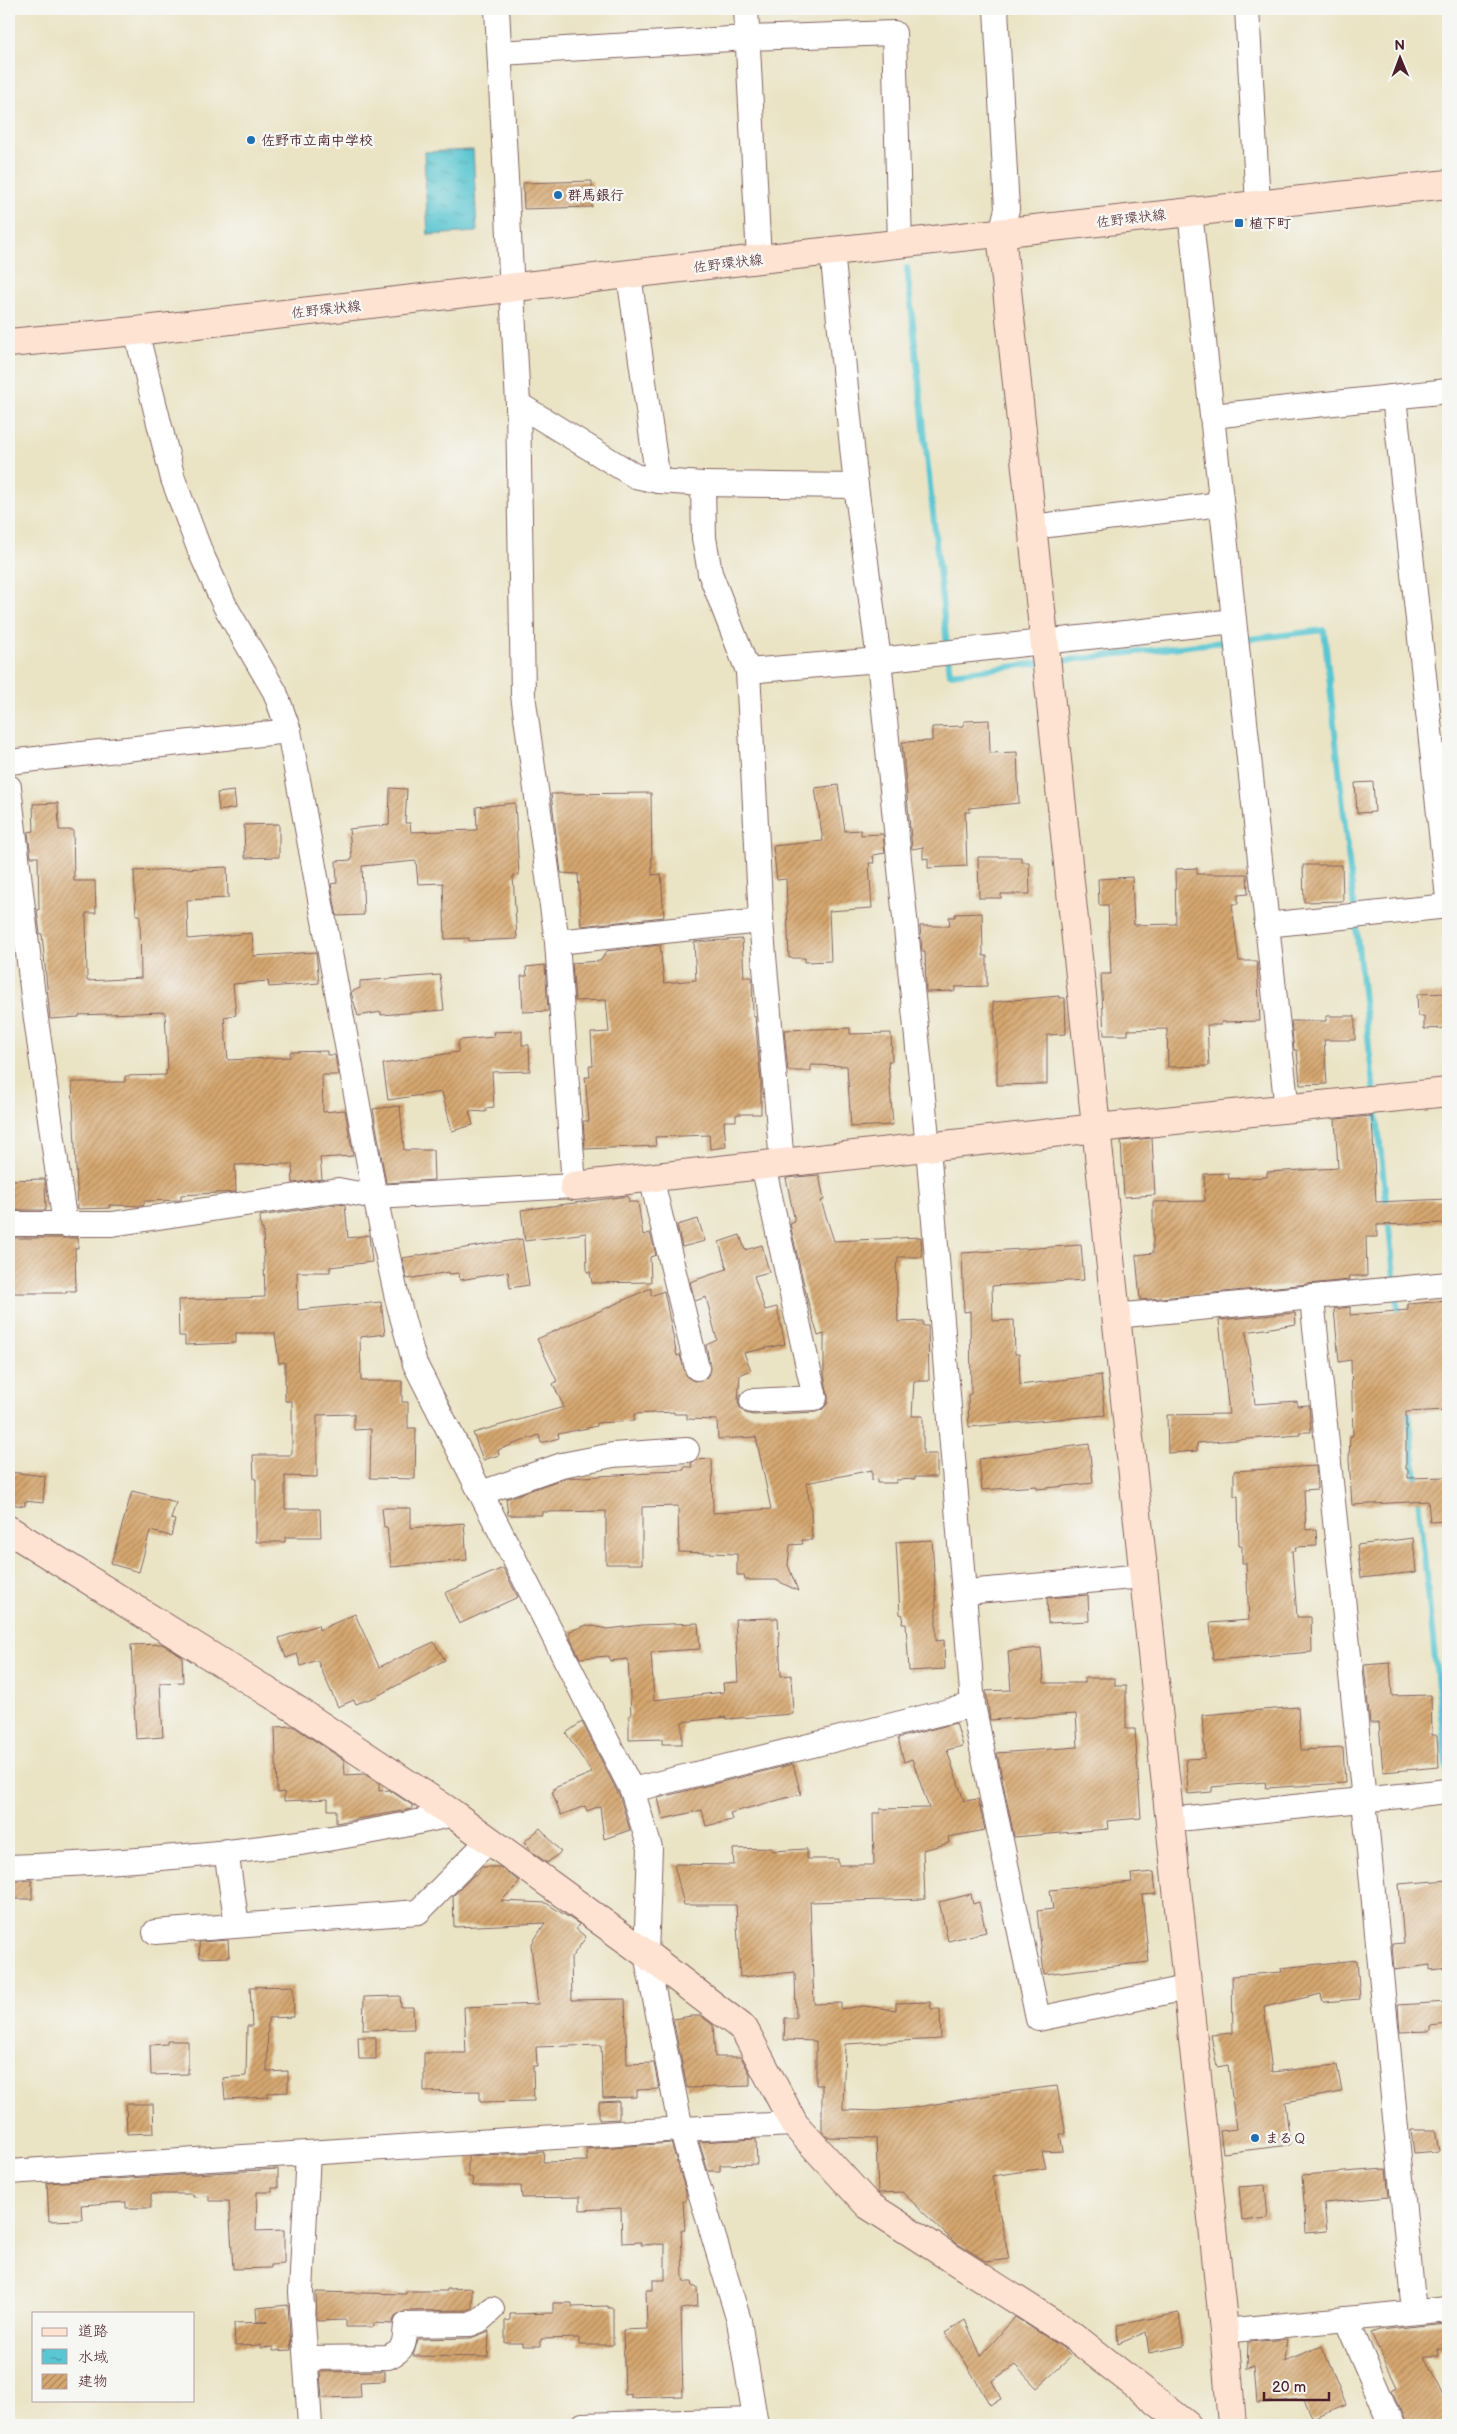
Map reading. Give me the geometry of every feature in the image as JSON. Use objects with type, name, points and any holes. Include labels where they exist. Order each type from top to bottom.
[{"type":"street","points":[[497,9],[518,404],[523,695],[557,942],[574,1186]]},
{"type":"street","points":[[746,9],[758,259]]},
{"type":"street","points":[[996,9],[1007,209],[1001,233],[1097,1128],[1186,1988],[1224,2331],[1232,2425]]},
{"type":"street","points":[[1247,9],[1258,204]]},
{"type":"street","points":[[500,53],[747,38],[894,33],[900,244]]},
{"type":"street","name":"佐野環状線","points":[[9,343],[136,331],[758,259],[1448,184]]},
{"type":"street","points":[[1190,212],[1287,1110]]},
{"type":"street","points":[[832,251],[856,486],[879,660],[928,1147],[974,1705],[1038,2020],[1186,1988]]},
{"type":"street","points":[[629,275],[658,481]]},
{"type":"street","points":[[136,331],[174,479],[200,551],[225,606],[275,692],[290,731],[375,1197],[397,1298],[415,1364],[632,1790],[650,1848],[646,1954],[681,2129],[739,2321],[756,2422],[583,2425]]},
{"type":"street","points":[[1212,416],[1448,391]]},
{"type":"street","points":[[1394,397],[1448,898]]},
{"type":"street","points":[[518,404],[635,476],[658,481],[703,484],[856,486]]},
{"type":"street","points":[[703,484],[704,538],[710,573],[748,671],[772,1164],[814,1398],[752,1401]]},
{"type":"street","points":[[1032,527],[1222,504]]},
{"type":"street","points":[[748,671],[879,660],[1234,621]]},
{"type":"street","points":[[9,762],[290,731]]},
{"type":"street","points":[[9,786],[34,1005],[65,1225]]},
{"type":"street","points":[[1266,926],[1448,906]]},
{"type":"street","points":[[557,942],[761,921]]},
{"type":"street","points":[[9,1224],[112,1224],[338,1190],[375,1197],[574,1186],[1097,1128],[1448,1092]]},
{"type":"street","points":[[651,1177],[697,1368]]},
{"type":"street","points":[[1115,1316],[1312,1299],[1448,1284]]},
{"type":"street","points":[[1312,1299],[1364,1800],[1414,2312]]},
{"type":"street","points":[[481,1493],[562,1466],[613,1454],[687,1450]]},
{"type":"street","points":[[9,1530],[297,1710],[453,1814],[646,1954],[744,2029],[794,2124],[868,2205],[1073,2336],[1186,2425]]},
{"type":"street","points":[[966,1592],[1144,1576]]},
{"type":"street","points":[[632,1790],[974,1705]]},
{"type":"street","points":[[1169,1820],[1448,1791]]},
{"type":"street","points":[[9,1867],[129,1862],[226,1852],[360,1833],[453,1814]]},
{"type":"street","points":[[154,1932],[418,1912],[489,1840]]},
{"type":"street","points":[[226,1852],[237,1925]]},
{"type":"street","points":[[9,2172],[681,2129],[794,2124]]},
{"type":"street","points":[[308,2153],[301,2292],[310,2425]]},
{"type":"street","points":[[1224,2331],[1448,2308]]},
{"type":"street","points":[[306,2358],[388,2356],[399,2352],[404,2345],[406,2325],[470,2324],[480,2320],[492,2309]]},
{"type":"street","points":[[1346,2319],[1392,2425]]},
{"type":"water","points":[[473,150],[477,232],[428,235],[424,152]]},
{"type":"building","name":"群馬銀行","points":[[592,181],[592,207],[524,209],[523,183]]},
{"type":"building","points":[[989,720],[990,753],[1017,752],[1019,803],[969,808],[970,812],[965,812],[967,866],[928,868],[928,858],[923,859],[923,847],[912,849],[902,742],[932,741],[932,727],[964,726],[964,721]]},
{"type":"building","points":[[1373,782],[1375,812],[1357,813],[1355,783]]},
{"type":"building","points":[[838,785],[845,831],[861,830],[861,835],[883,834],[885,853],[873,855],[874,863],[869,863],[872,908],[829,911],[831,961],[805,962],[805,958],[789,958],[786,879],[777,880],[773,846],[823,841],[815,788]]},
{"type":"building","points":[[390,788],[407,789],[405,823],[410,823],[411,832],[477,830],[476,807],[515,803],[519,875],[513,876],[517,939],[469,941],[469,938],[445,939],[443,883],[418,884],[416,861],[362,866],[364,915],[337,916],[331,884],[337,883],[336,861],[352,860],[349,829],[389,825]]},
{"type":"building","points":[[234,791],[236,808],[219,811],[217,793]]},
{"type":"building","points":[[651,793],[652,875],[661,874],[664,917],[581,926],[578,874],[561,873],[551,794]]},
{"type":"building","points":[[58,803],[59,830],[73,830],[74,881],[95,881],[96,913],[86,913],[87,981],[141,978],[140,915],[136,915],[134,871],[227,867],[228,898],[187,900],[188,939],[252,933],[254,956],[316,952],[319,983],[269,987],[268,981],[233,984],[236,1015],[224,1017],[228,1060],[290,1057],[290,1052],[327,1051],[327,1055],[335,1055],[338,1075],[322,1075],[323,1112],[345,1110],[353,1156],[320,1158],[322,1179],[293,1183],[292,1164],[235,1165],[236,1192],[181,1195],[181,1200],[144,1201],[144,1205],[141,1206],[109,1205],[110,1208],[78,1209],[72,1082],[125,1082],[125,1076],[166,1075],[166,1070],[168,1070],[165,1012],[79,1015],[79,1017],[50,1019],[42,934],[40,934],[37,910],[39,910],[38,857],[31,857],[28,832],[34,831],[33,804]]},
{"type":"building","points":[[279,824],[279,857],[245,858],[244,825]]},
{"type":"building","points":[[978,857],[1021,857],[1021,862],[1029,862],[1030,894],[1001,894],[1001,898],[979,898]]},
{"type":"building","points":[[1303,865],[1342,865],[1343,901],[1304,902]]},
{"type":"building","points":[[1197,868],[1197,874],[1247,874],[1248,894],[1238,895],[1238,904],[1232,904],[1239,961],[1257,961],[1260,1021],[1221,1022],[1221,1025],[1207,1025],[1209,1066],[1168,1067],[1167,1029],[1128,1030],[1128,1035],[1104,1035],[1101,974],[1111,974],[1108,905],[1099,905],[1098,879],[1132,877],[1134,925],[1176,924],[1175,869]]},
{"type":"building","points":[[982,913],[983,956],[987,956],[987,986],[955,987],[955,991],[926,992],[925,952],[922,952],[920,926],[950,926],[949,917],[955,917],[955,914]]},
{"type":"building","points":[[742,939],[744,977],[752,977],[753,1016],[755,1016],[761,1083],[761,1114],[739,1114],[736,1115],[736,1121],[724,1121],[726,1147],[710,1149],[709,1135],[655,1137],[656,1146],[585,1149],[583,1121],[589,1121],[585,1077],[590,1077],[589,1066],[593,1066],[591,1033],[609,1032],[606,1000],[575,1001],[572,963],[600,961],[607,951],[660,945],[664,983],[696,980],[694,942]]},
{"type":"building","points":[[545,965],[548,1011],[523,1012],[521,976],[527,976],[526,967]]},
{"type":"building","points":[[440,975],[444,1010],[381,1015],[381,1012],[358,1016],[351,992],[360,988],[360,981]]},
{"type":"building","points":[[1448,993],[1448,1028],[1424,1029],[1424,1016],[1418,1016],[1417,994]]},
{"type":"building","points":[[1059,996],[1059,998],[1065,998],[1066,1034],[1047,1035],[1047,1084],[997,1085],[997,1039],[993,1002]]},
{"type":"building","points":[[1326,1016],[1355,1016],[1355,1040],[1324,1040],[1327,1084],[1300,1085],[1297,1050],[1294,1050],[1291,1021],[1326,1021]]},
{"type":"building","points":[[850,1028],[850,1034],[891,1033],[892,1061],[888,1061],[893,1125],[851,1127],[847,1066],[811,1065],[811,1071],[788,1071],[784,1030]]},
{"type":"building","points":[[522,1031],[522,1045],[529,1045],[530,1071],[492,1072],[494,1107],[486,1108],[486,1112],[469,1111],[473,1125],[452,1131],[442,1092],[388,1100],[383,1064],[458,1052],[460,1040],[494,1037],[493,1032]]},
{"type":"building","points":[[400,1106],[404,1150],[433,1150],[434,1180],[386,1183],[373,1109]]},
{"type":"building","points":[[1372,1116],[1376,1202],[1448,1199],[1448,1223],[1377,1225],[1377,1237],[1366,1237],[1367,1276],[1349,1276],[1350,1280],[1140,1300],[1136,1255],[1153,1253],[1153,1202],[1205,1201],[1204,1174],[1228,1173],[1229,1179],[1267,1177],[1267,1172],[1338,1168],[1335,1119]]},
{"type":"building","points":[[1152,1138],[1155,1195],[1124,1197],[1121,1141]]},
{"type":"building","points":[[819,1175],[824,1200],[821,1201],[834,1241],[921,1237],[922,1257],[898,1257],[898,1263],[896,1263],[898,1322],[923,1321],[923,1326],[928,1326],[929,1381],[914,1381],[912,1416],[923,1416],[923,1454],[937,1454],[937,1477],[915,1477],[915,1479],[896,1480],[896,1483],[877,1483],[877,1479],[872,1480],[872,1470],[806,1483],[811,1509],[812,1540],[802,1540],[803,1544],[790,1545],[788,1565],[798,1591],[776,1580],[745,1580],[744,1575],[737,1575],[737,1554],[679,1552],[678,1506],[642,1507],[642,1564],[606,1564],[606,1511],[542,1512],[542,1515],[508,1515],[506,1499],[565,1478],[684,1470],[684,1467],[692,1467],[691,1463],[696,1460],[712,1459],[713,1513],[771,1509],[756,1437],[718,1439],[717,1420],[687,1419],[687,1414],[674,1414],[674,1412],[634,1414],[634,1421],[597,1423],[597,1426],[558,1434],[559,1438],[541,1443],[539,1435],[498,1450],[499,1455],[483,1460],[473,1433],[564,1407],[553,1384],[557,1381],[537,1339],[651,1288],[651,1296],[664,1291],[677,1356],[680,1355],[687,1377],[694,1381],[706,1378],[710,1372],[710,1365],[706,1345],[717,1340],[706,1297],[695,1301],[690,1282],[727,1269],[719,1242],[740,1235],[745,1250],[762,1245],[769,1272],[754,1276],[765,1310],[777,1307],[785,1344],[744,1353],[751,1370],[740,1375],[738,1401],[740,1408],[745,1413],[753,1415],[816,1412],[823,1409],[828,1403],[824,1374],[824,1334],[818,1336],[808,1302],[790,1224],[795,1222],[786,1178]]},
{"type":"building","points":[[45,1179],[46,1210],[9,1210],[9,1180]]},
{"type":"building","points":[[628,1196],[629,1202],[638,1202],[643,1235],[650,1233],[656,1255],[650,1257],[651,1282],[592,1283],[590,1272],[587,1272],[586,1233],[525,1241],[521,1210]]},
{"type":"building","points":[[338,1204],[345,1205],[348,1238],[369,1235],[372,1262],[330,1267],[330,1272],[297,1272],[298,1310],[381,1302],[385,1334],[360,1337],[361,1381],[402,1381],[402,1402],[408,1402],[408,1428],[416,1428],[415,1479],[370,1478],[371,1429],[354,1430],[354,1414],[317,1415],[317,1477],[285,1476],[285,1509],[320,1509],[321,1537],[285,1537],[285,1542],[256,1542],[256,1479],[254,1479],[253,1455],[291,1455],[292,1452],[292,1401],[285,1401],[285,1362],[279,1363],[275,1333],[236,1333],[236,1343],[185,1345],[185,1336],[179,1336],[178,1300],[265,1297],[263,1229],[261,1229],[260,1216]]},
{"type":"building","points":[[698,1219],[705,1241],[682,1247],[677,1225]]},
{"type":"building","points":[[9,1238],[78,1238],[78,1248],[75,1248],[76,1291],[66,1291],[66,1293],[9,1293]]},
{"type":"building","points":[[522,1239],[529,1285],[510,1288],[508,1272],[460,1280],[459,1273],[449,1274],[449,1272],[407,1279],[402,1258]]},
{"type":"building","points":[[1081,1245],[1084,1280],[992,1286],[993,1321],[1014,1320],[1015,1354],[1019,1354],[1020,1385],[1101,1375],[1105,1415],[969,1427],[968,1395],[971,1394],[970,1311],[964,1312],[962,1253]]},
{"type":"building","points":[[1448,1301],[1448,1410],[1406,1412],[1406,1469],[1408,1469],[1408,1478],[1446,1477],[1448,1521],[1430,1522],[1428,1501],[1352,1505],[1349,1459],[1350,1436],[1353,1436],[1351,1360],[1339,1362],[1334,1309],[1350,1307],[1350,1315],[1408,1310],[1408,1304]]},
{"type":"building","points":[[1295,1313],[1296,1324],[1246,1332],[1255,1404],[1297,1401],[1297,1406],[1309,1405],[1311,1432],[1299,1432],[1300,1435],[1197,1443],[1197,1451],[1168,1453],[1167,1415],[1229,1414],[1219,1320]]},
{"type":"building","points":[[1089,1444],[1093,1483],[1037,1489],[1037,1486],[982,1490],[979,1459]]},
{"type":"building","points":[[1316,1466],[1317,1489],[1304,1490],[1306,1530],[1316,1529],[1317,1546],[1295,1547],[1296,1551],[1292,1551],[1297,1617],[1311,1617],[1312,1652],[1213,1660],[1210,1623],[1249,1620],[1246,1563],[1242,1563],[1242,1546],[1239,1546],[1238,1496],[1234,1496],[1234,1471]]},
{"type":"building","points":[[9,1472],[45,1476],[43,1503],[25,1501],[25,1506],[9,1504]]},
{"type":"building","points":[[132,1491],[176,1502],[171,1519],[175,1520],[171,1536],[150,1531],[139,1572],[111,1564]]},
{"type":"building","points":[[382,1508],[411,1508],[411,1528],[464,1523],[467,1560],[391,1567],[387,1527],[384,1527]]},
{"type":"building","points":[[1413,1538],[1416,1572],[1361,1578],[1357,1545]]},
{"type":"building","points":[[932,1540],[936,1599],[936,1641],[944,1640],[945,1669],[909,1671],[906,1624],[902,1624],[903,1615],[900,1614],[896,1542]]},
{"type":"building","points":[[503,1568],[518,1597],[459,1624],[445,1593]]},
{"type":"building","points":[[1088,1595],[1089,1621],[1048,1623],[1047,1598]]},
{"type":"building","points":[[355,1614],[379,1667],[434,1642],[445,1660],[375,1697],[356,1704],[354,1700],[338,1707],[317,1660],[301,1666],[297,1654],[286,1658],[279,1638],[318,1625],[319,1630]]},
{"type":"building","points":[[778,1618],[781,1676],[791,1675],[793,1714],[726,1719],[726,1717],[682,1722],[682,1744],[662,1744],[662,1739],[629,1740],[629,1715],[631,1715],[628,1659],[610,1661],[609,1656],[580,1658],[570,1638],[570,1631],[587,1625],[608,1629],[642,1625],[698,1623],[700,1649],[651,1652],[654,1700],[724,1692],[723,1683],[738,1682],[735,1619]]},
{"type":"building","points":[[162,1644],[182,1656],[183,1682],[160,1683],[163,1737],[136,1739],[131,1645]]},
{"type":"building","points":[[1041,1648],[1044,1683],[1085,1683],[1085,1678],[1115,1678],[1115,1686],[1126,1686],[1126,1729],[1135,1729],[1141,1818],[1107,1821],[1108,1829],[1014,1837],[997,1753],[1078,1747],[1076,1714],[990,1720],[986,1691],[1011,1690],[1008,1651]]},
{"type":"building","points":[[1390,1663],[1392,1696],[1431,1695],[1432,1735],[1437,1735],[1439,1767],[1383,1772],[1379,1723],[1370,1723],[1364,1665]]},
{"type":"building","points":[[1298,1707],[1301,1750],[1343,1748],[1345,1783],[1266,1788],[1265,1782],[1212,1787],[1212,1792],[1188,1794],[1186,1759],[1205,1758],[1202,1715]]},
{"type":"building","points":[[582,1722],[619,1795],[630,1830],[604,1839],[600,1806],[587,1811],[585,1806],[561,1815],[552,1792],[554,1788],[592,1773],[566,1733]]},
{"type":"building","points":[[956,1723],[963,1746],[947,1750],[964,1801],[978,1799],[985,1830],[948,1837],[949,1843],[923,1850],[925,1899],[810,1902],[814,2004],[841,2003],[841,2009],[864,2006],[896,2010],[896,2003],[930,2002],[931,2009],[940,2009],[941,2039],[845,2044],[843,2110],[877,2111],[912,2108],[1057,2086],[1066,2134],[1060,2134],[1063,2151],[1042,2152],[1046,2168],[992,2176],[1009,2259],[987,2262],[953,2241],[902,2192],[878,2193],[876,2138],[827,2137],[822,2131],[822,2085],[816,2085],[816,2041],[784,2040],[785,2018],[796,2018],[795,1972],[740,1977],[736,1905],[684,1905],[674,1864],[734,1865],[733,1849],[772,1848],[772,1851],[807,1849],[807,1859],[838,1859],[838,1865],[874,1865],[873,1813],[880,1813],[880,1809],[929,1808],[912,1759],[904,1762],[898,1738]]},
{"type":"building","points":[[293,1726],[344,1760],[345,1775],[364,1774],[379,1783],[379,1791],[389,1790],[412,1805],[412,1809],[336,1823],[336,1810],[328,1810],[328,1799],[284,1801],[284,1792],[277,1793],[275,1727]]},
{"type":"building","points":[[793,1764],[801,1794],[730,1813],[732,1820],[706,1826],[702,1810],[663,1819],[658,1798]]},
{"type":"building","points":[[540,1828],[561,1852],[547,1863],[528,1849],[529,1847],[524,1842]]},
{"type":"building","points":[[481,1867],[500,1867],[520,1882],[501,1901],[546,1903],[579,1924],[576,1929],[586,1937],[571,1958],[572,2000],[625,1999],[627,2064],[654,2063],[659,2089],[637,2090],[637,2097],[603,2098],[601,2045],[536,2047],[537,2066],[533,2066],[534,2101],[480,2102],[480,2091],[424,2092],[424,2053],[466,2053],[464,2007],[538,2004],[531,1945],[545,1923],[454,1927],[453,1896],[474,1875],[478,1874]]},
{"type":"building","points":[[1154,1872],[1156,1894],[1142,1895],[1149,1962],[1044,1974],[1037,1911],[1053,1909],[1050,1890],[1132,1882],[1131,1874]]},
{"type":"building","points":[[32,1880],[32,1899],[9,1899],[9,1881]]},
{"type":"building","points":[[1448,1880],[1448,1968],[1430,1970],[1430,1965],[1394,1970],[1392,1944],[1404,1943],[1399,1884]]},
{"type":"building","points":[[971,1894],[973,1904],[979,1902],[986,1932],[948,1941],[939,1902]]},
{"type":"building","points":[[228,1940],[229,1957],[200,1958],[199,1942]]},
{"type":"building","points":[[1357,1960],[1360,1999],[1323,2002],[1321,1994],[1264,2007],[1272,2072],[1337,2065],[1342,2092],[1285,2102],[1290,2145],[1223,2153],[1220,2131],[1236,2129],[1228,2065],[1217,2067],[1211,2035],[1233,2033],[1232,1976],[1282,1972],[1281,1968]]},
{"type":"building","points":[[293,1986],[294,2017],[268,2018],[267,2072],[288,2071],[288,2092],[268,2093],[268,2097],[225,2099],[223,2078],[246,2076],[247,2026],[252,2026],[250,1987]]},
{"type":"building","points":[[400,1996],[401,2007],[413,2007],[414,2029],[363,2030],[364,1997]]},
{"type":"building","points":[[1448,2002],[1448,2024],[1430,2026],[1430,2031],[1400,2032],[1398,2005]]},
{"type":"building","points":[[701,2016],[713,2025],[715,2057],[741,2057],[750,2074],[750,2086],[687,2088],[673,2019]]},
{"type":"building","points":[[358,2037],[376,2037],[376,2059],[359,2059]]},
{"type":"building","points":[[167,2041],[188,2041],[188,2074],[151,2075],[150,2045],[167,2044]]},
{"type":"building","points":[[619,2101],[619,2119],[599,2120],[599,2102]]},
{"type":"building","points":[[126,2104],[153,2104],[154,2133],[127,2134]]},
{"type":"building","points":[[1411,2130],[1435,2130],[1439,2151],[1414,2153]]},
{"type":"building","points":[[756,2139],[757,2164],[720,2165],[720,2171],[708,2171],[699,2142]]},
{"type":"building","points":[[671,2143],[686,2192],[686,2201],[683,2201],[685,2230],[681,2230],[683,2279],[685,2282],[692,2282],[693,2287],[697,2287],[698,2306],[681,2309],[683,2396],[631,2398],[631,2394],[625,2395],[623,2330],[647,2329],[646,2290],[653,2290],[653,2280],[665,2280],[665,2244],[641,2245],[641,2242],[622,2243],[621,2208],[580,2210],[580,2197],[522,2198],[521,2186],[473,2186],[472,2177],[468,2177],[468,2156],[544,2152],[543,2162],[587,2161],[586,2149]]},
{"type":"building","points":[[278,2169],[278,2188],[272,2188],[272,2192],[257,2192],[256,2231],[284,2230],[284,2264],[271,2265],[271,2268],[233,2269],[229,2201],[209,2201],[209,2196],[193,2197],[193,2194],[151,2194],[151,2208],[126,2208],[126,2202],[81,2205],[82,2220],[49,2221],[47,2183]]},
{"type":"building","points":[[1386,2169],[1389,2197],[1324,2203],[1327,2231],[1306,2233],[1302,2175]]},
{"type":"building","points":[[1265,2185],[1268,2218],[1242,2221],[1239,2187]]},
{"type":"building","points":[[472,2288],[472,2308],[467,2310],[405,2311],[395,2317],[392,2324],[374,2323],[374,2327],[346,2327],[346,2320],[317,2321],[316,2292],[406,2294],[406,2291],[447,2291],[447,2289]]},
{"type":"building","points":[[553,2303],[572,2303],[572,2307],[608,2306],[608,2308],[613,2308],[613,2345],[579,2345],[579,2338],[541,2339],[541,2346],[505,2343],[505,2321],[510,2320],[510,2314],[553,2313]]},
{"type":"building","points":[[288,2305],[291,2350],[273,2351],[273,2347],[261,2348],[261,2345],[235,2346],[234,2323],[268,2322],[257,2322],[256,2308]]},
{"type":"building","points":[[1179,2313],[1184,2346],[1149,2353],[1146,2332],[1118,2344],[1117,2325]]},
{"type":"building","points":[[1015,2317],[1062,2347],[1071,2357],[1037,2388],[1015,2365],[992,2381],[1001,2399],[990,2405],[964,2360],[945,2333],[965,2320],[981,2356]]},
{"type":"building","points":[[1447,2323],[1447,2349],[1438,2349],[1439,2356],[1424,2356],[1448,2407],[1448,2425],[1406,2425],[1392,2390],[1397,2387],[1371,2333],[1379,2330]]},
{"type":"building","points":[[489,2331],[488,2357],[413,2356],[418,2339],[471,2338]]},
{"type":"building","points":[[1287,2339],[1284,2361],[1322,2346],[1346,2405],[1313,2419],[1304,2399],[1257,2403],[1254,2366],[1247,2369],[1248,2342]]},
{"type":"building","points":[[385,2371],[385,2381],[360,2382],[361,2397],[322,2398],[320,2372]]},
{"type":"waterway","points":[[907,268],[950,674],[1040,663]]},
{"type":"waterway","points":[[1241,640],[1324,630],[1374,1093]]},
{"type":"waterway","points":[[1052,662],[1231,641]]},
{"type":"waterway","points":[[1376,1106],[1395,1285]]},
{"type":"waterway","points":[[1396,1295],[1399,1319]]},
{"type":"waterway","points":[[1408,1404],[1448,1780]]},
{"type":"place","name":"佐野市立南中学校","points":[[251,140]]},
{"type":"place","name":"群馬銀行","points":[[558,195]]},
{"type":"place","name":"植下町","points":[[1239,223]]},
{"type":"place","name":"まるＱ","points":[[1255,2138]]}]
